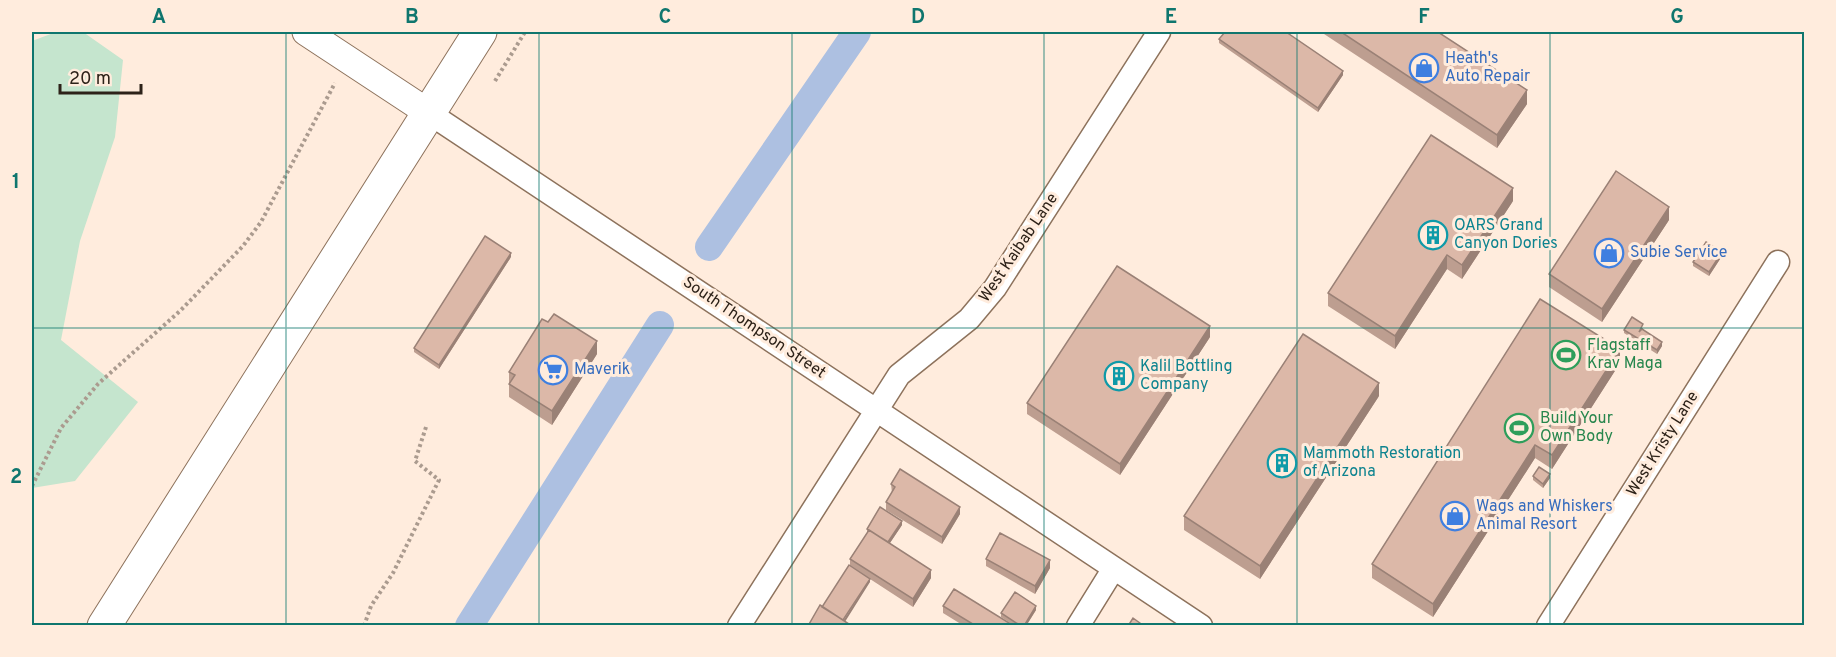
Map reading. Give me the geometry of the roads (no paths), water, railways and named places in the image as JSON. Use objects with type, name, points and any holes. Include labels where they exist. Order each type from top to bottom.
[{"type":"main road","points":[[104,626],[480,32]]},
{"type":"street","name":"South Thompson Street","points":[[306,32],[1201,626]]},
{"type":"street","name":"West Kaibab Lane","points":[[738,626],[899,375],[969,319],[995,288],[1159,32]]},
{"type":"street","name":"West Kristy Lane","points":[[1548,626],[1778,262]]},
{"type":"street","points":[[1078,626],[1114,568]]},
{"type":"waterway","points":[[709,247],[857,32]]},
{"type":"waterway","points":[[469,626],[660,325]]},
{"type":"place","name":"Heath's Auto Repair","points":[[1424,68]]},
{"type":"place","name":"OARS Grand Canyon Dories","points":[[1433,235]]},
{"type":"place","name":"Subie Service","points":[[1609,253]]},
{"type":"place","name":"Flagstaff Krav Maga","points":[[1566,355]]},
{"type":"place","name":"Maverik","points":[[553,370]]},
{"type":"place","name":"Kalil Bottling Company","points":[[1119,376]]},
{"type":"place","name":"Build Your Own Body","points":[[1519,428]]},
{"type":"place","name":"Mammoth Restoration of Arizona","points":[[1282,463]]},
{"type":"place","name":"Wags and Whiskers Animal Resort","points":[[1455,516]]}]
